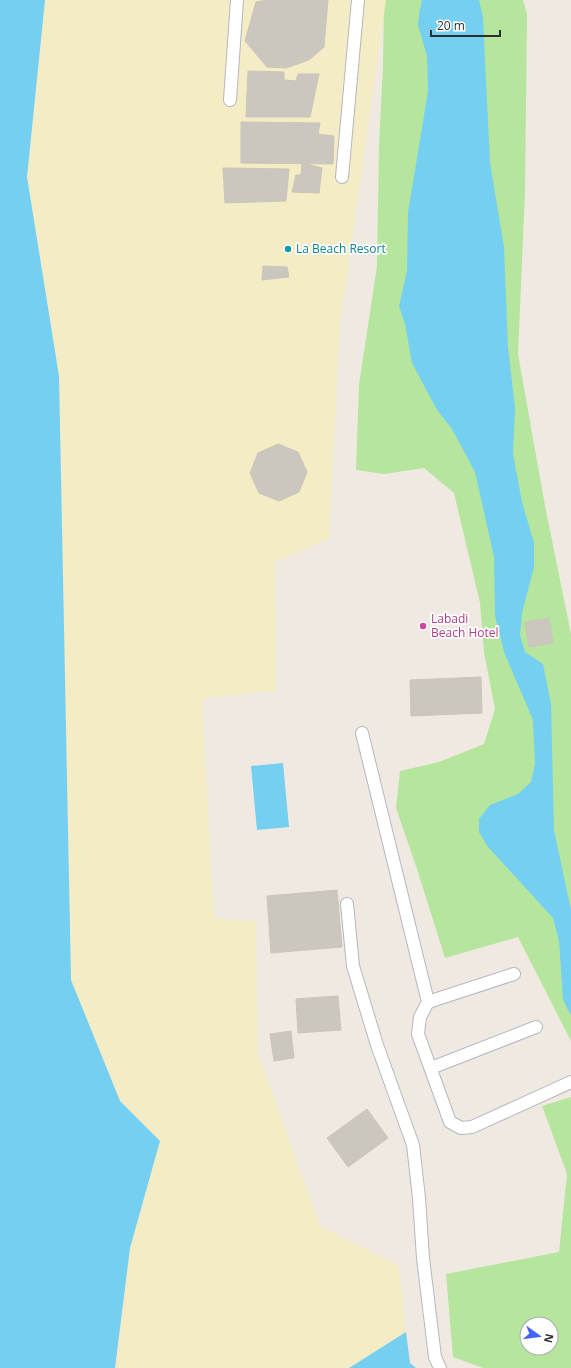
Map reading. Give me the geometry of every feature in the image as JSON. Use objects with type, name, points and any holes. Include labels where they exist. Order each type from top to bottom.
[{"type":"lane","points":[[230,100],[237,0]]},
{"type":"lane","points":[[342,177],[358,0]]},
{"type":"lane","points":[[362,732],[428,1002],[420,1017],[418,1034],[450,1122],[461,1128],[472,1127],[571,1082]]},
{"type":"lane","points":[[347,904],[353,966],[377,1045],[413,1145],[419,1198],[422,1258],[435,1357],[440,1368]]},
{"type":"lane","points":[[428,1002],[514,974]]},
{"type":"lane","points":[[431,1068],[536,1027]]},
{"type":"green space","points":[[384,0],[523,0],[527,14],[525,192],[518,354],[545,506],[571,634],[571,1041],[518,937],[445,958],[396,808],[400,771],[439,762],[484,744],[495,709],[484,652],[480,603],[454,493],[424,468],[384,474],[356,470],[359,385],[377,266]]},
{"type":"green space","points":[[571,1097],[571,1368],[483,1368],[453,1357],[446,1274],[559,1252],[567,1174],[542,1106]]},
{"type":"sand","points":[[45,0],[386,0],[340,325],[329,539],[275,562],[276,691],[202,698],[214,918],[256,922],[258,1053],[320,1226],[398,1265],[406,1332],[349,1368],[115,1368],[130,1248],[160,1141],[120,1101],[71,980],[59,376],[27,177]]},
{"type":"water","points":[[0,0],[45,0],[27,177],[59,376],[71,980],[120,1101],[160,1141],[130,1248],[115,1368],[0,1368]]},
{"type":"water","points":[[422,0],[479,0],[483,18],[490,163],[504,247],[508,347],[515,408],[513,454],[522,502],[534,543],[534,567],[522,613],[520,635],[525,652],[543,664],[551,704],[554,830],[571,910],[571,1015],[563,999],[559,941],[553,918],[488,847],[479,832],[479,819],[490,805],[518,794],[531,782],[535,764],[533,720],[504,652],[495,616],[494,557],[475,472],[452,429],[437,410],[412,363],[405,324],[399,306],[407,271],[408,213],[428,91],[427,56],[418,25]]},
{"type":"water","points":[[283,763],[289,827],[257,830],[251,766]]},
{"type":"water","points":[[406,1332],[410,1363],[416,1368],[349,1368]]},
{"type":"building","points":[[267,0],[328,0],[324,47],[309,60],[286,68],[267,67],[245,41],[256,2]]},
{"type":"building","points":[[248,71],[284,72],[284,80],[296,81],[298,74],[319,74],[310,117],[246,117]]},
{"type":"building","points":[[241,122],[320,123],[318,134],[334,136],[333,164],[241,163]]},
{"type":"building","points":[[302,163],[322,168],[319,193],[292,192],[296,175],[301,175]]},
{"type":"building","points":[[223,168],[289,169],[286,201],[225,203]]},
{"type":"building","points":[[263,266],[287,267],[289,277],[262,280]]},
{"type":"building","points":[[278,444],[298,452],[307,472],[299,492],[279,501],[259,493],[250,473],[258,453]]},
{"type":"building","points":[[549,618],[553,643],[529,647],[525,622]]},
{"type":"building","points":[[481,677],[482,713],[411,716],[410,680]]},
{"type":"building","points":[[337,890],[342,947],[271,953],[267,896]]},
{"type":"building","points":[[338,996],[341,1030],[298,1033],[296,999]]},
{"type":"building","points":[[291,1031],[294,1058],[274,1061],[270,1034]]},
{"type":"building","points":[[367,1109],[388,1138],[348,1167],[327,1138]]},
{"type":"place","name":"La Beach Resort","points":[[288,249]]},
{"type":"place","name":"Labadi Beach Hotel","points":[[423,626]]}]
